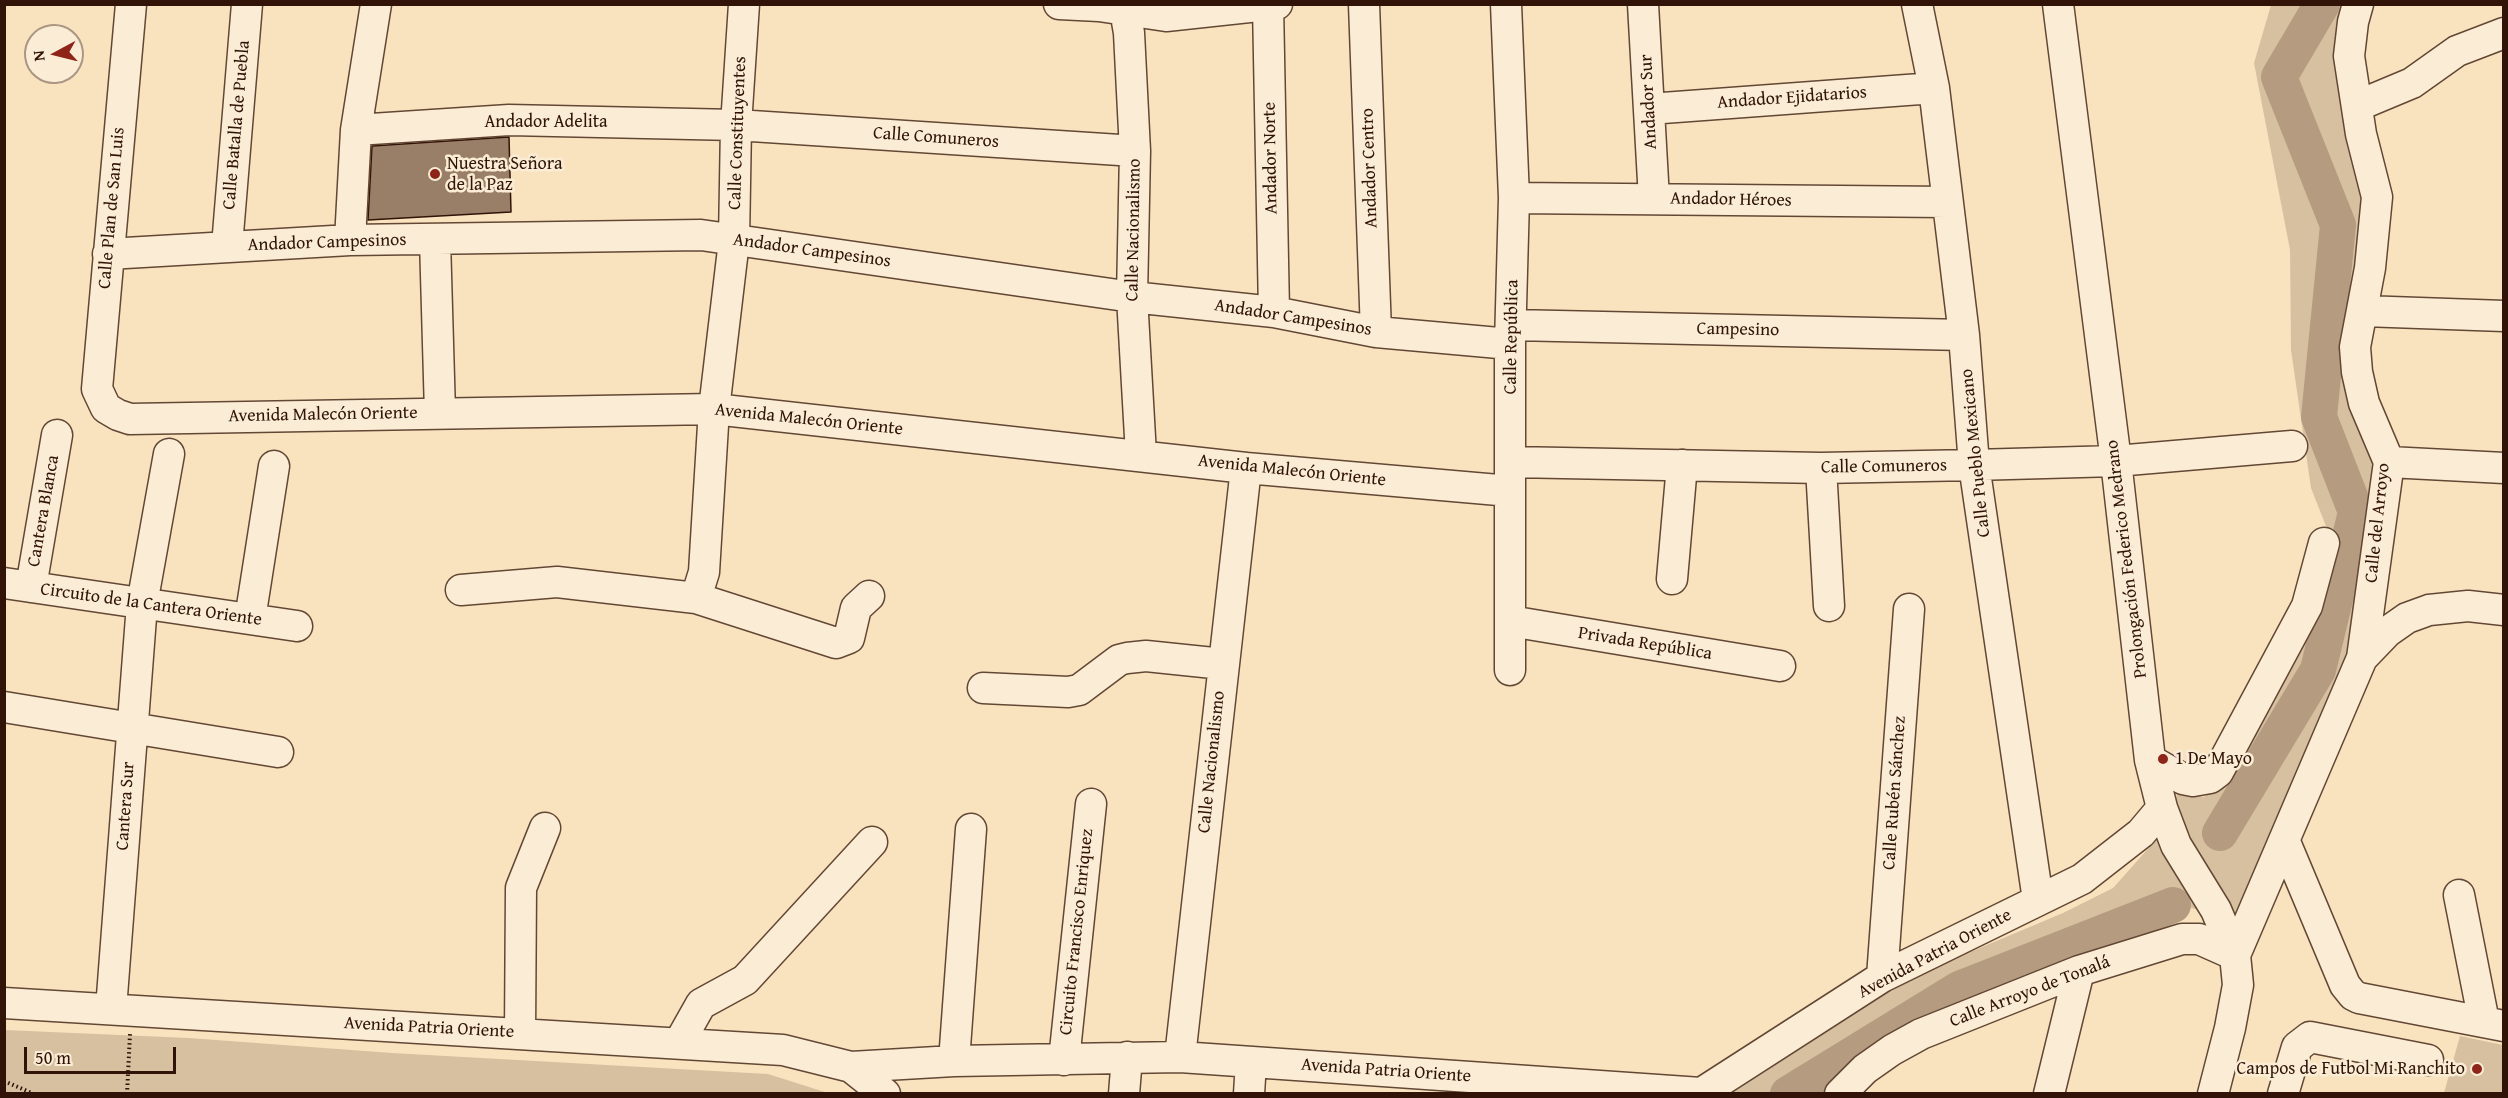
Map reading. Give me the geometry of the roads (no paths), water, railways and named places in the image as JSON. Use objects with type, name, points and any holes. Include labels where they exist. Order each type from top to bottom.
[{"type":"street","name":"Calle Plan de San Luis","points":[[106,408],[97,389],[131,4]]},
{"type":"street","name":"Calle Batalla de Puebla","points":[[227,246],[247,4]]},
{"type":"street","points":[[350,240],[356,130],[376,4]]},
{"type":"street","name":"Calle Constituyentes","points":[[696,598],[704,572],[714,409],[734,241],[736,125],[744,4]]},
{"type":"street","points":[[1059,4],[1124,7],[1166,16],[1272,5]]},
{"type":"street","name":"Andador Centro","points":[[1364,4],[1376,332]]},
{"type":"street","name":"Calle República","points":[[1506,4],[1514,198],[1511,334],[1510,670]]},
{"type":"street","name":"Andador Sur","points":[[1643,4],[1654,199]]},
{"type":"street","name":"Calle Pueblo Mexicano","points":[[1917,4],[1934,88],[1964,335],[1974,465],[2038,900]]},
{"type":"street","name":"Prolongación Federico Medrano","points":[[2058,4],[2116,461],[2150,760],[2162,808],[2176,845],[2216,910],[2235,955],[2238,985],[2230,1028],[2213,1094]]},
{"type":"street","name":"Calle del Arroyo","points":[[2235,955],[2285,842],[2361,658],[2389,462],[2364,403],[2357,372],[2355,347],[2375,233],[2377,197],[2361,134],[2349,56],[2353,22],[2358,4]]},
{"type":"street","name":"Andador Norte","points":[[1272,5],[1274,312]]},
{"type":"street","name":"Calle Nacionalismo","points":[[1124,7],[1129,33],[1135,151],[1132,297],[1141,455]]},
{"type":"street","points":[[2357,106],[2412,83],[2457,51],[2504,33]]},
{"type":"street","name":"Andador Ejidatarios","points":[[1649,109],[1934,88]]},
{"type":"street","name":"Andador Adelita","points":[[356,130],[509,120],[736,125]]},
{"type":"street","name":"Calle Comuneros","points":[[736,125],[1135,151]]},
{"type":"street","name":"Andador Héroes","points":[[1514,198],[1947,202]]},
{"type":"street","name":"Andador Campesinos","points":[[108,254],[350,240],[701,235],[1132,297],[1274,312],[1376,332],[1511,334]]},
{"type":"street","points":[[435,240],[440,413]]},
{"type":"street","points":[[2363,311],[2504,316]]},
{"type":"street","name":"Campesino","points":[[1511,334],[1964,335]]},
{"type":"street","name":"Avenida Malecón Oriente","points":[[106,408],[130,418],[714,409],[1246,468],[1510,491]]},
{"type":"street","name":"Cantera Blanca","points":[[18,585],[57,435]]},
{"type":"street","name":"Calle Comuneros","points":[[1511,462],[1821,468],[1974,465],[2116,461],[2292,446]]},
{"type":"street","name":"Cantera Sur","points":[[121,1010],[131,729],[142,603],[168,454]]},
{"type":"street","points":[[2389,462],[2504,468]]},
{"type":"street","points":[[1672,579],[1682,465]]},
{"type":"street","points":[[250,620],[274,466]]},
{"type":"street","name":"Calle Nacionalismo","points":[[1180,1057],[1246,468]]},
{"type":"street","points":[[1821,468],[1829,606]]},
{"type":"street","points":[[2150,760],[2183,779],[2193,781],[2210,778],[2218,772],[2307,606],[2324,543]]},
{"type":"street","points":[[461,590],[556,582],[696,598],[836,643],[849,638],[856,608],[869,596]]},
{"type":"street","name":"Circuito de la Cantera Oriente","points":[[18,585],[297,626]]},
{"type":"street","points":[[2361,658],[2387,632],[2407,618],[2429,610],[2468,606],[2504,610]]},
{"type":"street","name":"Calle Rubén Sánchez","points":[[1882,978],[1909,609]]},
{"type":"street","name":"Privada República","points":[[1510,621],[1780,666]]},
{"type":"street","points":[[983,688],[1068,692],[1079,690],[1119,660],[1146,656],[1223,664]]},
{"type":"street","points":[[4,707],[278,752]]},
{"type":"street","name":"Circuito Francisco Enriquez","points":[[1064,1060],[1091,804]]},
{"type":"street","name":"Avenida Patria Oriente","points":[[4,1003],[783,1050],[850,1067],[954,1061],[1180,1057],[1701,1093],[1882,978],[2082,879],[2141,833],[2162,808]]},
{"type":"street","points":[[520,1033],[521,888],[544,828]]},
{"type":"street","points":[[954,1061],[971,829]]},
{"type":"street","points":[[679,1043],[701,1004],[745,980],[872,842]]},
{"type":"street","points":[[2285,842],[2345,985],[2353,995],[2494,1024],[2458,895]]},
{"type":"street","name":"Calle Arroyo de Tonalá","points":[[1840,1094],[1865,1069],[1892,1050],[1921,1034],[2079,971],[2182,939],[2199,939],[2235,955]]},
{"type":"street","points":[[2049,1094],[2079,971]]},
{"type":"street","points":[[2283,1094],[2297,1047],[2310,1037],[2428,1060]]},
{"type":"street","points":[[1124,1094],[1127,1057]]},
{"type":"street","points":[[1249,1094],[1251,1062]]},
{"type":"street","name":"Avenida Patria Oriente","points":[[850,1067],[885,1094]]},
{"type":"waterway","points":[[2220,833],[2318,670],[2356,512],[2319,417],[2338,225],[2279,77],[2322,4]]},
{"type":"waterway","points":[[1788,1094],[1959,989],[2173,905]]},
{"type":"place","name":"Nuestra Señora de la Paz","points":[[435,174]]},
{"type":"place","name":"1 De Mayo","points":[[2163,759]]},
{"type":"place","name":"Campos de Futbol Mi Ranchito","points":[[2477,1069]]}]
